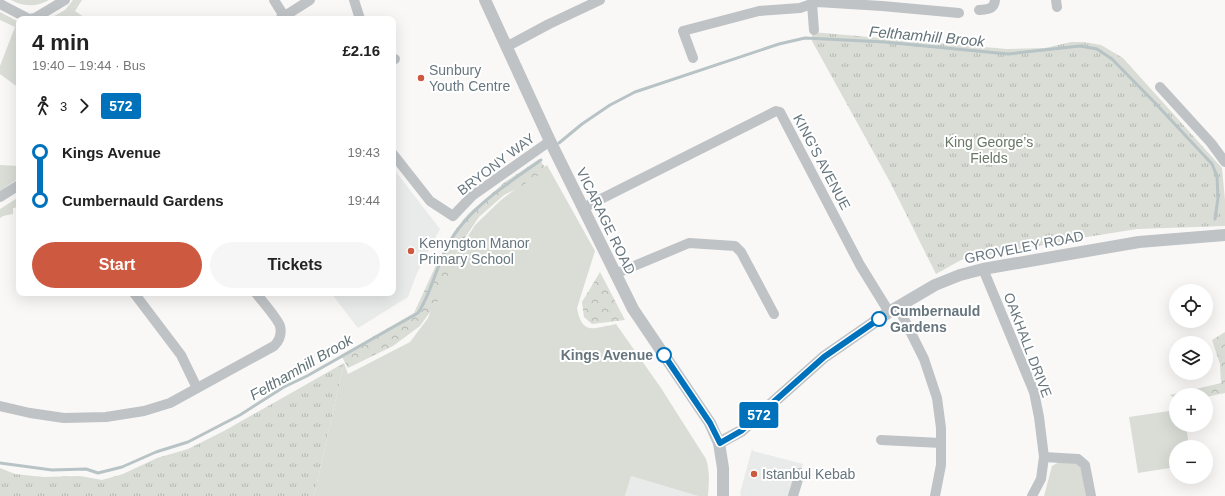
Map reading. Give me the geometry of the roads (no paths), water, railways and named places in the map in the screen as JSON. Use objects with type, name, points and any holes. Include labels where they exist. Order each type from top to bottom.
[{"type":"street","points":[[38,16],[64,0]]},
{"type":"street","points":[[274,0],[281,16]]},
{"type":"street","points":[[285,16],[310,0]]},
{"type":"street","points":[[354,0],[359,16]]},
{"type":"street","name":"VICARAGE ROAD","points":[[485,0],[550,141],[633,309],[710,423],[720,443]]},
{"type":"street","points":[[506,47],[549,24],[600,0]]},
{"type":"street","points":[[979,10],[991,8],[994,5],[995,0]]},
{"type":"street","points":[[0,2],[2,5],[23,16]]},
{"type":"street","points":[[693,58],[684,31],[759,11],[800,8],[815,2],[959,13]]},
{"type":"street","points":[[814,30],[815,2]]},
{"type":"street","points":[[1160,87],[1211,143],[1225,162]]},
{"type":"street","name":"KING'S AVENUE","points":[[583,208],[776,111],[780,112],[860,265],[894,310]]},
{"type":"street","name":"BRYONY WAY","points":[[396,158],[430,201],[453,216],[472,196],[550,141]]},
{"type":"street","points":[[0,197],[16,186]]},
{"type":"street","name":"GROVELEY ROAD","points":[[720,443],[745,427],[824,357],[934,285],[960,275],[983,269],[1139,242],[1225,235]]},
{"type":"street","points":[[615,274],[689,243],[734,246],[741,252],[774,314]]},
{"type":"street","name":"OAKHALL DRIVE","points":[[983,269],[1034,392],[1040,417],[1044,457],[1041,479],[1032,496]]},
{"type":"street","points":[[136,296],[181,355],[197,388]]},
{"type":"street","points":[[0,406],[30,413],[64,418],[106,417],[144,411],[170,403],[274,346],[279,341],[281,334],[280,325],[258,296]]},
{"type":"street","points":[[894,310],[924,359],[937,398],[941,428],[941,443],[940,465],[935,496]]},
{"type":"street","points":[[881,440],[941,443]]},
{"type":"street","points":[[720,443],[723,468],[723,496]]},
{"type":"street","points":[[1044,457],[1078,459],[1085,465],[1091,496]]},
{"type":"street","points":[[793,496],[800,473]]},
{"type":"waterway","name":"Felthamhill Brook","points":[[559,143],[582,124],[610,105],[635,92],[779,44],[805,38],[884,42],[1008,54],[1080,46],[1097,49],[1112,59],[1212,164],[1217,176],[1218,198],[1215,219]]},
{"type":"waterway","name":"Felthamhill Brook","points":[[0,463],[52,470],[86,469],[98,473],[122,467],[156,452],[188,442],[240,415],[284,387],[307,376],[418,313],[427,296],[442,257],[452,238],[461,226],[470,215],[492,195],[541,160]]},
{"type":"place","name":"Sunbury Youth Centre","points":[[421,78]]},
{"type":"place","name":"Kenyngton Manor Primary School","points":[[411,251]]},
{"type":"place","name":"Cumbernauld Gardens","points":[[879,319]]},
{"type":"place","name":"Kings Avenue","points":[[664,355]]},
{"type":"place","name":"Istanbul Kebab","points":[[754,474]]},
{"type":"park label","name":"King George’s Fields","points":[[989,150]]}]
